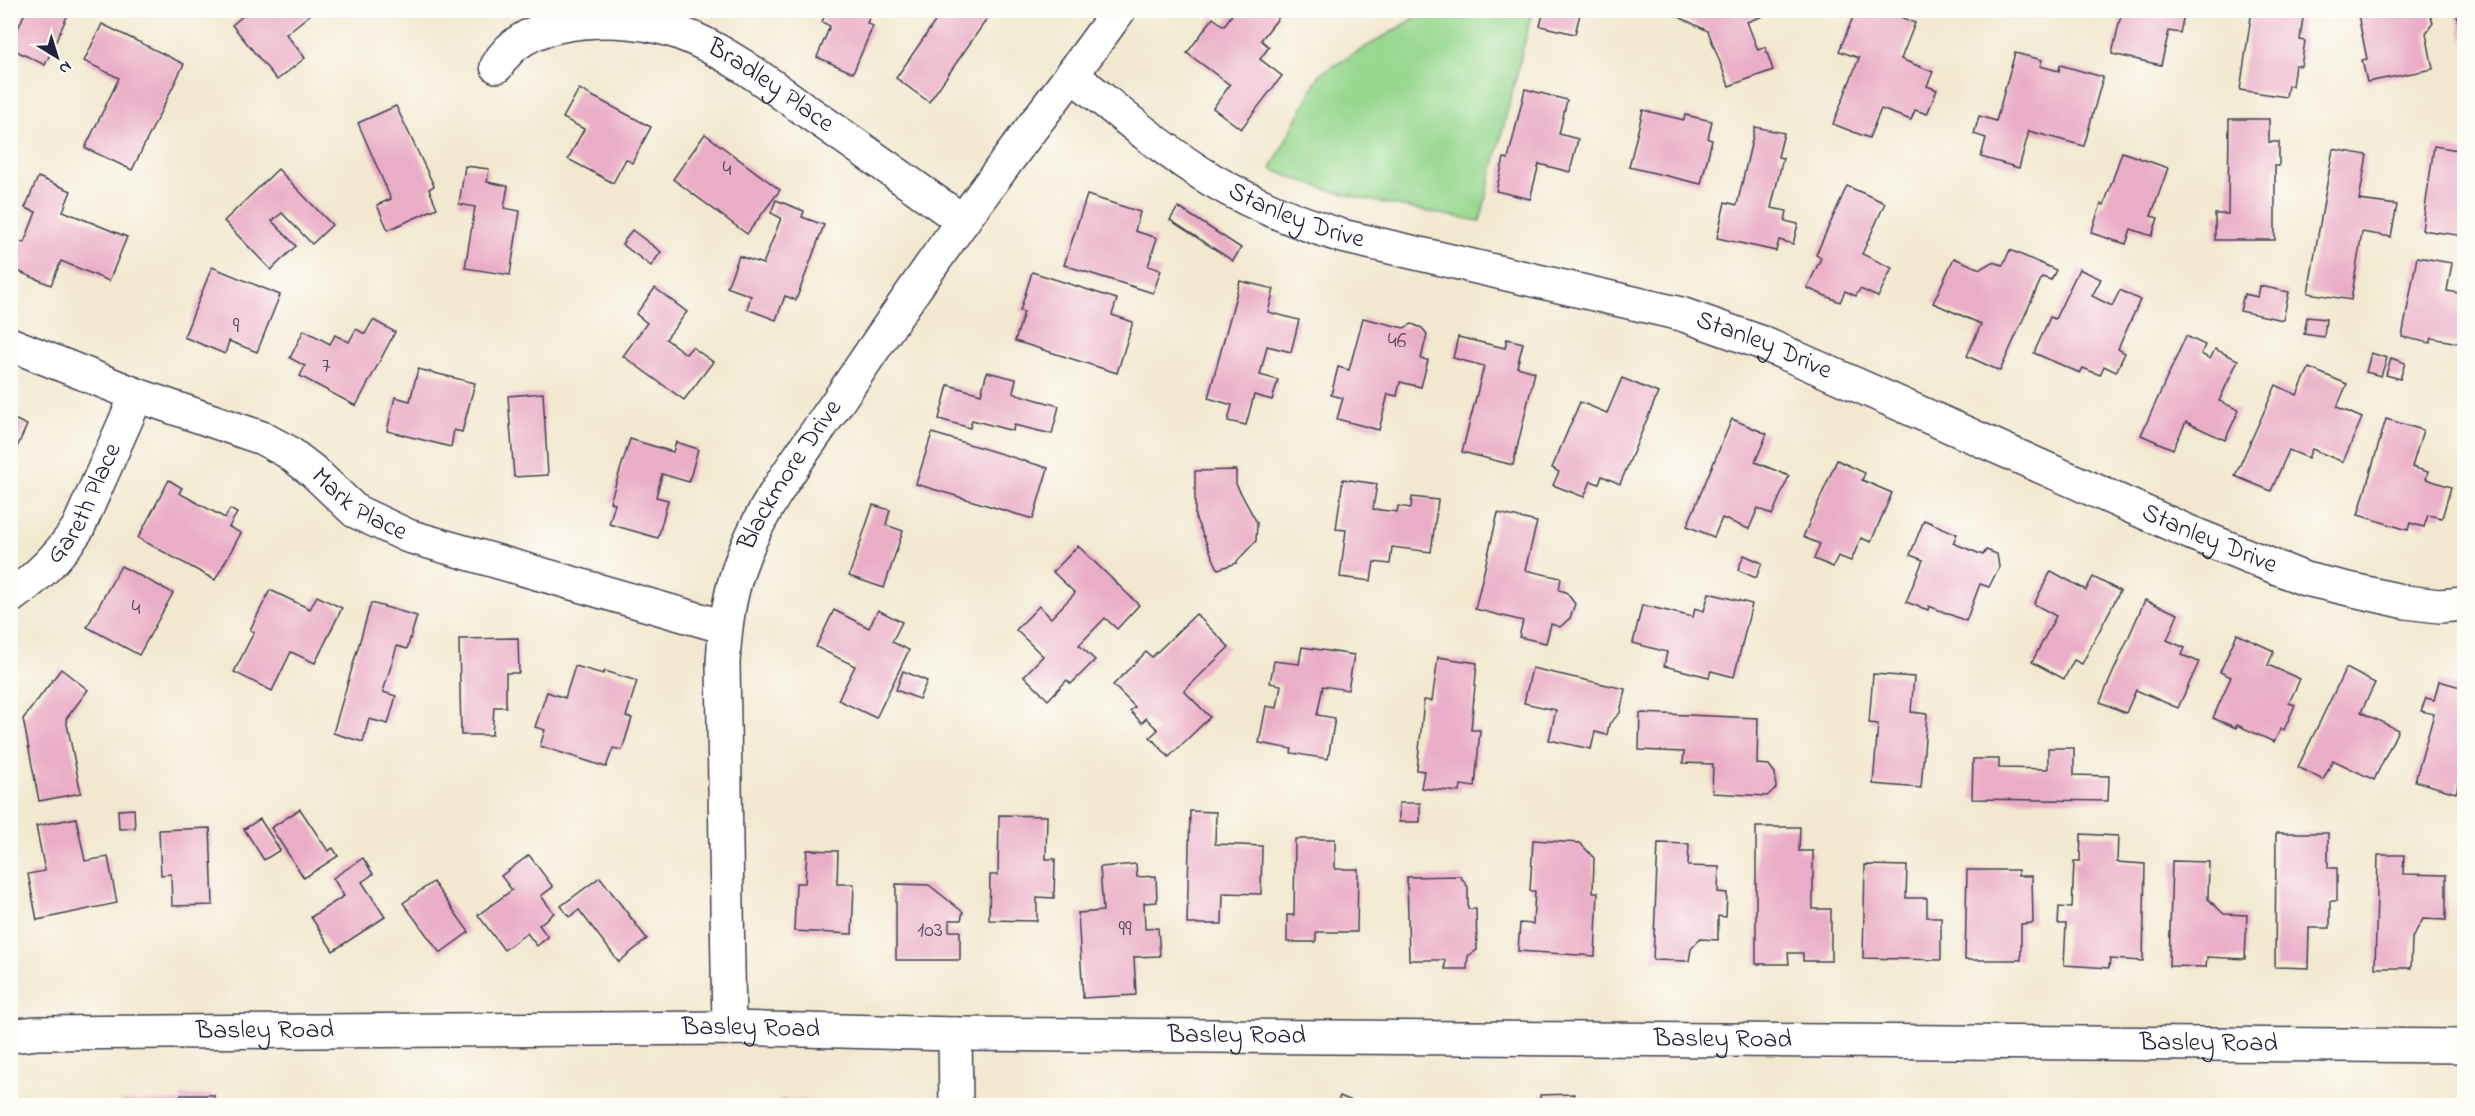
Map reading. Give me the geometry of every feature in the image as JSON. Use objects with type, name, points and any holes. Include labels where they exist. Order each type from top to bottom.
[{"type":"street","name":"Blackmore Drive","points":[[729,1028],[723,663],[725,627],[733,587],[745,550],[769,506],[862,366],[963,221],[1073,76],[1119,10]]},
{"type":"street","name":"Bradley Place","points":[[496,66],[504,54],[529,35],[547,28],[577,22],[615,22],[655,27],[690,37],[724,54],[760,78],[963,221]]},
{"type":"street","name":"Stanley Drive","points":[[1073,76],[1158,143],[1212,180],[1300,222],[1353,238],[1681,314],[1760,342],[2191,533],[2305,579],[2406,602],[2439,606],[2464,604]]},
{"type":"street","name":"Mark Place","points":[[10,344],[137,395],[262,438],[280,447],[314,472],[355,510],[408,536],[725,627]]},
{"type":"street","name":"Gareth Place","points":[[10,597],[46,567],[66,546],[78,528],[137,395]]},
{"type":"street","name":"Basley Road","points":[[10,1036],[61,1033],[729,1028],[955,1034],[2464,1046]]},
{"type":"street","points":[[955,1034],[956,1106]]},
{"type":"green space","points":[[1427,11],[1521,11],[1531,16],[1480,221],[1347,195],[1271,169],[1320,74]]},
{"type":"building","points":[[26,10],[70,10],[45,65],[10,48]]},
{"type":"building","points":[[250,10],[310,10],[312,13],[286,34],[305,58],[277,80],[232,25]]},
{"type":"building","points":[[827,10],[873,10],[867,23],[873,26],[853,73],[817,57],[830,26],[822,22]]},
{"type":"building","points":[[943,10],[974,10],[987,19],[929,102],[896,78]]},
{"type":"building","points":[[1235,10],[1271,10],[1279,17],[1261,40],[1269,47],[1260,59],[1282,76],[1241,129],[1213,108],[1230,85],[1187,53],[1213,18],[1224,26]]},
{"type":"building","points":[[1544,10],[1581,10],[1575,34],[1540,26]]},
{"type":"building","points":[[1665,10],[1761,10],[1763,16],[1747,22],[1758,50],[1765,47],[1773,70],[1729,86],[1708,31]]},
{"type":"building","points":[[1856,10],[1884,10],[1915,23],[1901,59],[1933,72],[1927,86],[1937,90],[1927,114],[1915,110],[1911,120],[1881,109],[1869,138],[1833,124],[1859,58],[1839,51]]},
{"type":"building","points":[[2106,10],[2185,10],[2180,33],[2169,31],[2161,65],[2112,54],[2121,15]]},
{"type":"building","points":[[2252,10],[2304,10],[2300,40],[2305,41],[2301,66],[2295,65],[2292,86],[2288,85],[2286,97],[2240,90]]},
{"type":"building","points":[[2357,10],[2425,10],[2429,13],[2433,23],[2426,33],[2433,69],[2367,82],[2362,60],[2367,59]]},
{"type":"building","points":[[2455,10],[2464,10],[2464,44]]},
{"type":"building","points":[[102,24],[184,64],[132,170],[85,148],[119,78],[84,61]]},
{"type":"building","points":[[2015,53],[2042,60],[2040,66],[2059,71],[2060,65],[2103,77],[2084,146],[2029,131],[2019,168],[1981,157],[1986,138],[1974,134],[1979,116],[1996,121]]},
{"type":"building","points":[[579,89],[651,127],[632,163],[626,159],[613,183],[568,159],[584,129],[563,118]]},
{"type":"building","points":[[1525,89],[1567,100],[1559,134],[1578,139],[1570,172],[1539,164],[1530,199],[1496,191],[1504,158],[1508,159]]},
{"type":"building","points":[[396,106],[434,186],[429,189],[437,208],[388,230],[377,205],[391,199],[358,123]]},
{"type":"building","points":[[1643,110],[1684,120],[1685,115],[1712,121],[1708,139],[1712,140],[1701,184],[1629,167]]},
{"type":"building","points":[[2229,119],[2269,119],[2269,142],[2279,142],[2279,166],[2275,166],[2275,240],[2215,240],[2215,214],[2228,214]]},
{"type":"building","points":[[1755,127],[1784,133],[1778,157],[1783,158],[1771,208],[1787,211],[1785,221],[1798,224],[1793,244],[1779,240],[1776,251],[1717,238],[1725,202],[1737,205]]},
{"type":"building","points":[[705,134],[780,190],[747,234],[673,179]]},
{"type":"building","points":[[2434,146],[2464,151],[2464,236],[2422,230]]},
{"type":"building","points":[[2333,149],[2367,155],[2359,200],[2397,205],[2391,237],[2362,232],[2351,300],[2308,293]]},
{"type":"building","points":[[2122,152],[2168,168],[2151,216],[2158,218],[2152,236],[2131,229],[2126,244],[2091,233],[2101,204],[2104,205]]},
{"type":"building","points":[[465,166],[489,169],[487,182],[508,186],[504,208],[520,211],[510,275],[465,268],[475,207],[459,204]]},
{"type":"building","points":[[278,169],[332,225],[312,244],[282,213],[272,221],[296,246],[271,270],[224,221]]},
{"type":"building","points":[[38,177],[71,191],[63,211],[127,237],[109,281],[61,261],[51,285],[10,268],[10,245],[13,239],[24,243],[36,212],[25,208]]},
{"type":"building","points":[[1847,186],[1885,203],[1862,254],[1892,268],[1878,297],[1860,289],[1856,296],[1845,291],[1840,302],[1807,288],[1821,258],[1816,255]]},
{"type":"building","points":[[1087,195],[1140,212],[1135,231],[1157,238],[1148,266],[1161,270],[1153,293],[1064,265]]},
{"type":"building","points":[[776,200],[804,211],[802,217],[824,225],[796,300],[785,296],[776,320],[747,309],[751,296],[727,287],[739,256],[763,264],[781,218],[771,213]]},
{"type":"building","points":[[1178,207],[1241,248],[1233,261],[1170,220]]},
{"type":"building","points":[[632,230],[661,252],[651,266],[622,244]]},
{"type":"building","points":[[2010,250],[2056,270],[2051,280],[2042,277],[2000,371],[1967,356],[1981,324],[1933,303],[1954,258],[1980,269],[1992,262],[2003,265]]},
{"type":"building","points":[[2417,257],[2452,263],[2447,291],[2464,294],[2464,344],[2432,338],[2430,343],[2402,337]]},
{"type":"building","points":[[212,267],[280,295],[257,352],[229,341],[225,354],[184,337]]},
{"type":"building","points":[[2079,269],[2101,279],[2092,296],[2112,306],[2120,290],[2140,300],[2118,349],[2125,353],[2116,372],[2104,366],[2100,375],[2083,368],[2080,373],[2034,353],[2050,317],[2055,319]]},
{"type":"building","points":[[1032,272],[1117,299],[1112,315],[1133,322],[1117,373],[1015,341],[1024,312],[1020,311]]},
{"type":"building","points":[[1240,281],[1274,289],[1268,312],[1299,320],[1291,352],[1267,346],[1260,375],[1278,380],[1272,400],[1254,395],[1246,425],[1228,421],[1232,405],[1208,398]]},
{"type":"building","points":[[2260,286],[2289,292],[2283,320],[2240,311],[2244,294],[2258,297]]},
{"type":"building","points":[[655,288],[687,312],[666,339],[686,354],[692,347],[713,362],[684,400],[623,356],[647,323],[636,314]]},
{"type":"building","points":[[2307,317],[2326,319],[2324,337],[2304,334]]},
{"type":"building","points":[[1363,318],[1404,328],[1412,324],[1422,328],[1427,334],[1421,359],[1428,360],[1421,387],[1400,382],[1397,396],[1388,394],[1379,430],[1337,419],[1343,398],[1331,395],[1338,367],[1349,370]]},
{"type":"building","points":[[373,320],[395,332],[356,406],[300,376],[305,366],[290,358],[304,330],[330,344],[335,335],[349,342],[356,329],[365,334]]},
{"type":"building","points":[[2186,336],[2205,345],[2201,354],[2210,359],[2215,349],[2238,360],[2219,401],[2239,410],[2225,440],[2186,422],[2173,449],[2141,435]]},
{"type":"building","points":[[1458,337],[1505,348],[1507,339],[1523,343],[1517,367],[1535,372],[1513,465],[1462,452],[1484,366],[1453,358]]},
{"type":"building","points":[[2371,353],[2387,358],[2381,376],[2366,372]]},
{"type":"building","points":[[2391,358],[2405,363],[2400,379],[2386,375]]},
{"type":"building","points":[[2309,368],[2347,384],[2337,407],[2362,418],[2343,462],[2312,449],[2308,458],[2289,450],[2271,491],[2235,476],[2276,385],[2297,395]]},
{"type":"building","points":[[418,369],[475,383],[462,432],[454,430],[451,447],[387,431],[395,397],[410,401]]},
{"type":"building","points":[[987,372],[1016,379],[1013,393],[1059,406],[1052,434],[1014,425],[1013,431],[972,420],[970,428],[939,419],[948,385],[981,394]]},
{"type":"building","points":[[1622,378],[1658,393],[1620,484],[1602,476],[1599,484],[1591,481],[1584,497],[1553,485],[1559,472],[1552,468],[1580,402],[1607,413]]},
{"type":"building","points":[[543,393],[548,475],[514,477],[508,396]]},
{"type":"building","points":[[10,417],[27,425],[10,463]]},
{"type":"building","points":[[1732,419],[1767,434],[1755,462],[1789,476],[1772,515],[1758,508],[1749,529],[1722,518],[1714,537],[1687,526]]},
{"type":"building","points":[[2386,419],[2423,430],[2412,467],[2428,472],[2426,479],[2451,487],[2442,518],[2428,515],[2424,527],[2410,523],[2408,530],[2358,515]]},
{"type":"building","points":[[932,433],[1048,468],[1033,519],[916,484]]},
{"type":"building","points":[[630,439],[673,452],[676,442],[698,449],[689,482],[662,474],[656,497],[668,500],[658,538],[609,524],[615,504],[610,502]]},
{"type":"building","points":[[1837,460],[1865,473],[1862,480],[1892,493],[1871,542],[1861,538],[1851,561],[1838,556],[1833,567],[1814,559],[1820,544],[1803,537]]},
{"type":"building","points":[[1236,470],[1236,484],[1257,523],[1256,541],[1237,563],[1218,569],[1195,517],[1195,471]]},
{"type":"building","points":[[1343,479],[1377,484],[1373,509],[1397,512],[1398,506],[1411,508],[1412,497],[1438,500],[1431,552],[1392,547],[1390,564],[1374,562],[1371,581],[1340,577],[1346,530],[1336,529]]},
{"type":"building","points":[[169,480],[182,488],[179,493],[225,518],[230,509],[237,513],[229,527],[241,533],[215,580],[138,538]]},
{"type":"building","points":[[873,505],[890,510],[886,525],[903,531],[884,588],[849,576]]},
{"type":"building","points":[[1498,513],[1537,522],[1525,570],[1561,578],[1559,590],[1566,592],[1575,604],[1570,618],[1560,627],[1551,624],[1546,643],[1519,637],[1523,621],[1475,609]]},
{"type":"building","points":[[1924,520],[1957,534],[1953,543],[1983,555],[1986,550],[1997,554],[1999,567],[1989,587],[1980,584],[1966,621],[1929,606],[1928,610],[1906,602],[1923,560],[1910,555]]},
{"type":"building","points":[[1078,546],[1139,605],[1117,629],[1105,618],[1079,645],[1095,660],[1071,684],[1067,680],[1048,700],[1024,676],[1043,656],[1016,630],[1039,606],[1051,618],[1075,593],[1053,572]]},
{"type":"building","points":[[1744,555],[1762,563],[1756,578],[1738,570]]},
{"type":"building","points":[[121,566],[173,593],[139,655],[87,627]]},
{"type":"building","points":[[2051,571],[2086,590],[2093,577],[2120,591],[2082,664],[2074,660],[2064,679],[2032,662],[2056,616],[2034,604]]},
{"type":"building","points":[[270,590],[310,609],[317,596],[342,608],[315,663],[291,652],[272,691],[234,672],[254,632],[250,630]]},
{"type":"building","points":[[1709,593],[1752,604],[1734,677],[1711,671],[1709,677],[1664,666],[1667,652],[1633,643],[1642,605],[1693,617],[1695,608],[1704,611]]},
{"type":"building","points":[[2145,600],[2178,614],[2167,640],[2185,648],[2182,655],[2199,662],[2178,708],[2136,690],[2126,713],[2100,702]]},
{"type":"building","points":[[371,603],[417,616],[407,649],[397,646],[383,692],[396,696],[388,724],[369,719],[363,742],[333,733]]},
{"type":"building","points":[[834,610],[869,628],[878,610],[902,622],[892,642],[909,650],[876,718],[838,700],[855,666],[816,647]]},
{"type":"building","points":[[1196,614],[1229,647],[1184,691],[1210,717],[1169,757],[1150,737],[1158,730],[1146,718],[1142,723],[1130,711],[1135,707],[1113,685],[1146,652],[1152,657]]},
{"type":"building","points":[[2237,634],[2274,651],[2268,665],[2300,679],[2289,703],[2295,705],[2284,730],[2281,728],[2274,742],[2237,725],[2236,728],[2213,718],[2231,677],[2220,672]]},
{"type":"building","points":[[518,638],[519,673],[506,673],[506,707],[494,707],[492,735],[461,735],[459,639]]},
{"type":"building","points":[[1302,647],[1354,655],[1348,690],[1323,686],[1317,715],[1335,718],[1328,759],[1291,753],[1292,749],[1259,743],[1266,706],[1277,708],[1281,685],[1270,683],[1274,661],[1299,664]]},
{"type":"building","points":[[1438,657],[1477,663],[1471,730],[1480,730],[1475,787],[1461,785],[1460,792],[1421,788],[1424,771],[1417,770],[1424,700],[1432,701]]},
{"type":"building","points":[[575,666],[603,674],[605,671],[637,681],[626,717],[632,718],[622,750],[613,748],[606,767],[540,746],[545,730],[535,727],[547,692],[565,698]]},
{"type":"building","points":[[1532,668],[1625,689],[1620,713],[1609,724],[1607,735],[1595,732],[1591,749],[1549,740],[1556,710],[1524,703]]},
{"type":"building","points":[[2346,668],[2375,683],[2361,712],[2398,730],[2374,780],[2333,760],[2323,780],[2298,767]]},
{"type":"building","points":[[61,669],[88,690],[66,719],[81,793],[39,801],[23,719]]},
{"type":"building","points":[[903,671],[927,681],[919,699],[896,690]]},
{"type":"building","points":[[1873,674],[1914,677],[1911,712],[1927,714],[1921,788],[1873,784],[1878,724],[1869,723]]},
{"type":"building","points":[[2439,681],[2464,688],[2464,763],[2456,793],[2415,781],[2434,714],[2421,711],[2426,698],[2434,700]]},
{"type":"building","points":[[1640,713],[1758,718],[1757,764],[1769,765],[1775,773],[1776,788],[1767,796],[1712,793],[1713,764],[1683,763],[1684,752],[1639,750]]},
{"type":"building","points":[[2048,748],[2074,748],[2074,775],[2109,776],[2108,801],[1972,799],[1973,759],[1999,759],[1999,768],[2048,769]]},
{"type":"building","points":[[1399,803],[1420,803],[1420,822],[1399,822]]},
{"type":"building","points":[[134,809],[135,828],[119,829],[118,810]]},
{"type":"building","points":[[300,809],[328,851],[333,848],[338,856],[304,878],[271,828]]},
{"type":"building","points":[[1190,811],[1216,812],[1215,844],[1262,846],[1261,894],[1223,893],[1222,924],[1187,924]]},
{"type":"building","points":[[999,815],[1047,816],[1046,859],[1055,859],[1054,898],[1037,897],[1037,921],[989,920],[990,875],[998,875]]},
{"type":"building","points":[[76,818],[85,861],[108,857],[117,903],[37,920],[28,874],[45,871],[36,826]]},
{"type":"building","points":[[260,819],[280,850],[264,860],[244,829]]},
{"type":"building","points":[[1756,827],[1800,827],[1799,851],[1813,851],[1813,909],[1831,909],[1831,961],[1803,961],[1803,953],[1788,953],[1789,964],[1756,964]]},
{"type":"building","points":[[210,828],[213,905],[172,906],[171,874],[161,875],[159,830]]},
{"type":"building","points":[[2276,833],[2328,833],[2328,868],[2337,868],[2337,901],[2330,901],[2330,928],[2309,928],[2308,968],[2275,967]]},
{"type":"building","points":[[2081,834],[2118,836],[2117,862],[2145,864],[2143,961],[2110,959],[2109,968],[2064,965],[2066,924],[2058,924],[2059,907],[2072,908],[2074,861],[2080,861]]},
{"type":"building","points":[[1295,839],[1335,839],[1335,869],[1358,869],[1357,932],[1316,932],[1316,942],[1287,942],[1287,915],[1294,915]]},
{"type":"building","points":[[1533,840],[1580,843],[1594,858],[1593,892],[1598,892],[1595,956],[1518,951],[1520,923],[1533,924],[1535,891],[1530,891]]},
{"type":"building","points":[[1658,843],[1689,844],[1688,866],[1719,867],[1718,892],[1727,893],[1726,917],[1718,916],[1718,940],[1700,939],[1691,949],[1689,961],[1653,960]]},
{"type":"building","points":[[807,850],[838,851],[837,884],[854,884],[852,934],[794,931],[796,883],[805,883]]},
{"type":"building","points":[[529,855],[553,887],[541,896],[554,913],[539,925],[548,937],[537,946],[527,933],[504,950],[478,915],[512,890],[501,876]]},
{"type":"building","points":[[2378,855],[2404,855],[2403,874],[2446,875],[2446,920],[2423,919],[2412,938],[2411,968],[2375,968]]},
{"type":"building","points":[[363,858],[373,874],[362,882],[385,917],[333,951],[311,917],[344,896],[333,878]]},
{"type":"building","points":[[2172,861],[2209,862],[2208,899],[2224,914],[2247,915],[2245,959],[2207,957],[2206,967],[2169,966]]},
{"type":"building","points":[[1136,864],[1137,877],[1156,876],[1157,902],[1144,903],[1145,929],[1158,928],[1160,956],[1134,957],[1136,995],[1083,998],[1078,913],[1103,911],[1100,867]]},
{"type":"building","points":[[1865,865],[1907,866],[1906,898],[1927,898],[1927,917],[1941,917],[1941,960],[1863,958]]},
{"type":"building","points":[[1967,870],[2018,870],[2018,876],[2032,876],[2033,923],[2021,924],[2021,960],[1965,960]]},
{"type":"building","points":[[1460,876],[1468,887],[1468,909],[1476,909],[1477,950],[1468,956],[1467,969],[1445,969],[1445,960],[1409,960],[1407,877]]},
{"type":"building","points":[[600,877],[647,939],[619,962],[579,910],[569,917],[561,906]]},
{"type":"building","points":[[433,882],[469,932],[440,953],[403,903]]},
{"type":"building","points":[[896,884],[929,885],[963,912],[961,920],[949,920],[949,931],[960,931],[960,960],[896,960]]},
{"type":"building","points":[[1574,1094],[1575,1106],[1540,1106],[1540,1095]]},
{"type":"building","points":[[181,1095],[214,1095],[214,1106],[121,1106],[121,1101],[181,1101]]},
{"type":"building","points":[[1340,1096],[1362,1105],[1362,1106],[1336,1106]]},
{"type":"building","points":[[779,1099],[822,1101],[822,1106],[779,1106]]}]
